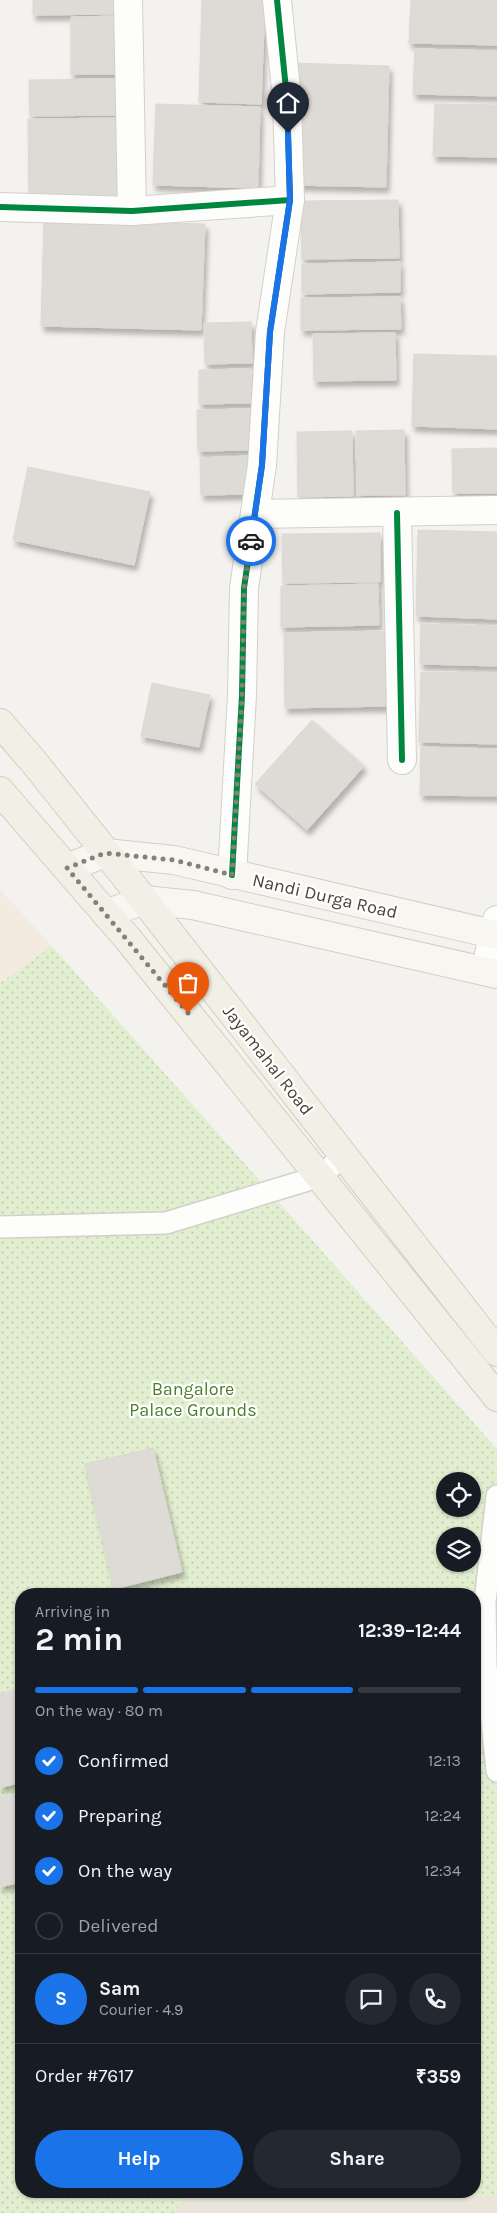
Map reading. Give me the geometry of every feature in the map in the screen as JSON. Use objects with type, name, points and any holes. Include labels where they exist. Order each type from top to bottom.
[{"type":"main road","name":"Jayamahal Road","points":[[0,724],[34,762],[144,900],[497,1352]]},
{"type":"main road","name":"Jayamahal Road","points":[[0,791],[106,914],[321,1176],[497,1397]]},
{"type":"main road","name":"Nandi Durga Road","points":[[67,868],[105,853],[174,860],[232,875],[496,930]]},
{"type":"main road","points":[[106,914],[144,900],[193,904],[491,972]]},
{"type":"street","points":[[128,0],[132,211]]},
{"type":"street","points":[[232,875],[242,695],[244,588],[262,465],[270,332],[290,200],[287,99],[277,0]]},
{"type":"street","points":[[0,207],[132,211],[290,200]]},
{"type":"street","points":[[255,514],[497,510]]},
{"type":"street","points":[[397,513],[402,760]]},
{"type":"street","points":[[491,972],[496,930]]},
{"type":"lane","points":[[0,1227],[166,1222],[321,1176],[343,1156]]},
{"type":"lane","points":[[497,1496],[485,1602],[486,1665],[497,1771]]},
{"type":"shaded area","points":[[0,889],[52,946],[0,983]]},
{"type":"shaded area","points":[[497,2197],[497,2213],[175,2213],[182,2198]]},
{"type":"green space","name":"Bangalore Palace Grounds","points":[[52,946],[497,1449],[497,2197],[481,2197],[481,1588],[15,1588],[15,2198],[182,2198],[175,2213],[0,2213],[0,983]]},
{"type":"building","points":[[33,0],[118,0],[118,14],[33,15]]},
{"type":"building","points":[[202,0],[265,0],[261,104],[199,102]]},
{"type":"building","points":[[411,0],[497,0],[497,45],[409,43]]},
{"type":"building","points":[[125,16],[126,74],[71,74],[71,17]]},
{"type":"building","points":[[415,49],[497,51],[497,96],[413,94]]},
{"type":"building","points":[[293,63],[389,66],[386,187],[289,185]]},
{"type":"building","points":[[122,79],[123,115],[30,116],[29,80]]},
{"type":"building","points":[[156,104],[260,107],[258,188],[153,185]]},
{"type":"building","points":[[435,104],[497,105],[497,157],[433,156]]},
{"type":"building","points":[[125,118],[126,197],[29,198],[28,119]]},
{"type":"building","points":[[398,200],[399,258],[302,259],[301,201]]},
{"type":"building","points":[[44,220],[205,224],[201,330],[41,326]]},
{"type":"building","points":[[400,262],[400,292],[302,294],[302,264]]},
{"type":"building","points":[[400,297],[401,329],[301,330],[301,298]]},
{"type":"building","points":[[251,322],[252,363],[205,364],[204,323]]},
{"type":"building","points":[[395,333],[396,380],[314,381],[313,334]]},
{"type":"building","points":[[414,354],[497,356],[497,429],[412,426]]},
{"type":"building","points":[[251,369],[251,403],[199,404],[199,370]]},
{"type":"building","points":[[252,409],[253,450],[198,451],[197,410]]},
{"type":"building","points":[[404,430],[405,495],[357,495],[356,431]]},
{"type":"building","points":[[352,431],[353,496],[298,497],[297,432]]},
{"type":"building","points":[[497,448],[497,493],[453,493],[452,449]]},
{"type":"building","points":[[251,456],[252,494],[201,495],[200,458]]},
{"type":"building","points":[[28,467],[150,492],[134,565],[13,540]]},
{"type":"building","points":[[418,530],[497,532],[497,619],[416,616]]},
{"type":"building","points":[[380,533],[380,582],[283,583],[282,534]]},
{"type":"building","points":[[378,584],[379,625],[281,627],[281,586]]},
{"type":"building","points":[[421,624],[497,626],[497,666],[420,664]]},
{"type":"building","points":[[391,631],[392,706],[285,708],[284,633]]},
{"type":"building","points":[[421,672],[497,673],[497,744],[419,742]]},
{"type":"building","points":[[152,683],[210,695],[199,747],[141,736]]},
{"type":"building","points":[[312,720],[364,766],[307,830],[255,784]]},
{"type":"building","points":[[421,747],[497,749],[497,796],[420,795]]},
{"type":"building","points":[[153,1448],[182,1572],[114,1588],[85,1464]]},
{"type":"building","points":[[15,1690],[15,1784],[0,1788],[0,1694]]},
{"type":"building","points":[[15,1794],[15,1883],[0,1887],[0,1797]]},
{"type":"cycle path","points":[[0,207],[132,211],[290,200],[287,99],[277,0]]},
{"type":"cycle path","points":[[232,875],[242,695],[244,588],[262,465],[270,332],[290,200]]},
{"type":"cycle path","points":[[397,513],[402,760]]},
{"type":"way so far","points":[[188,1013],[67,868],[105,853],[174,860],[232,875],[242,695],[244,588],[251,541]]},
{"type":"route","points":[[251,541],[262,465],[270,332],[290,200],[288,133]]}]
